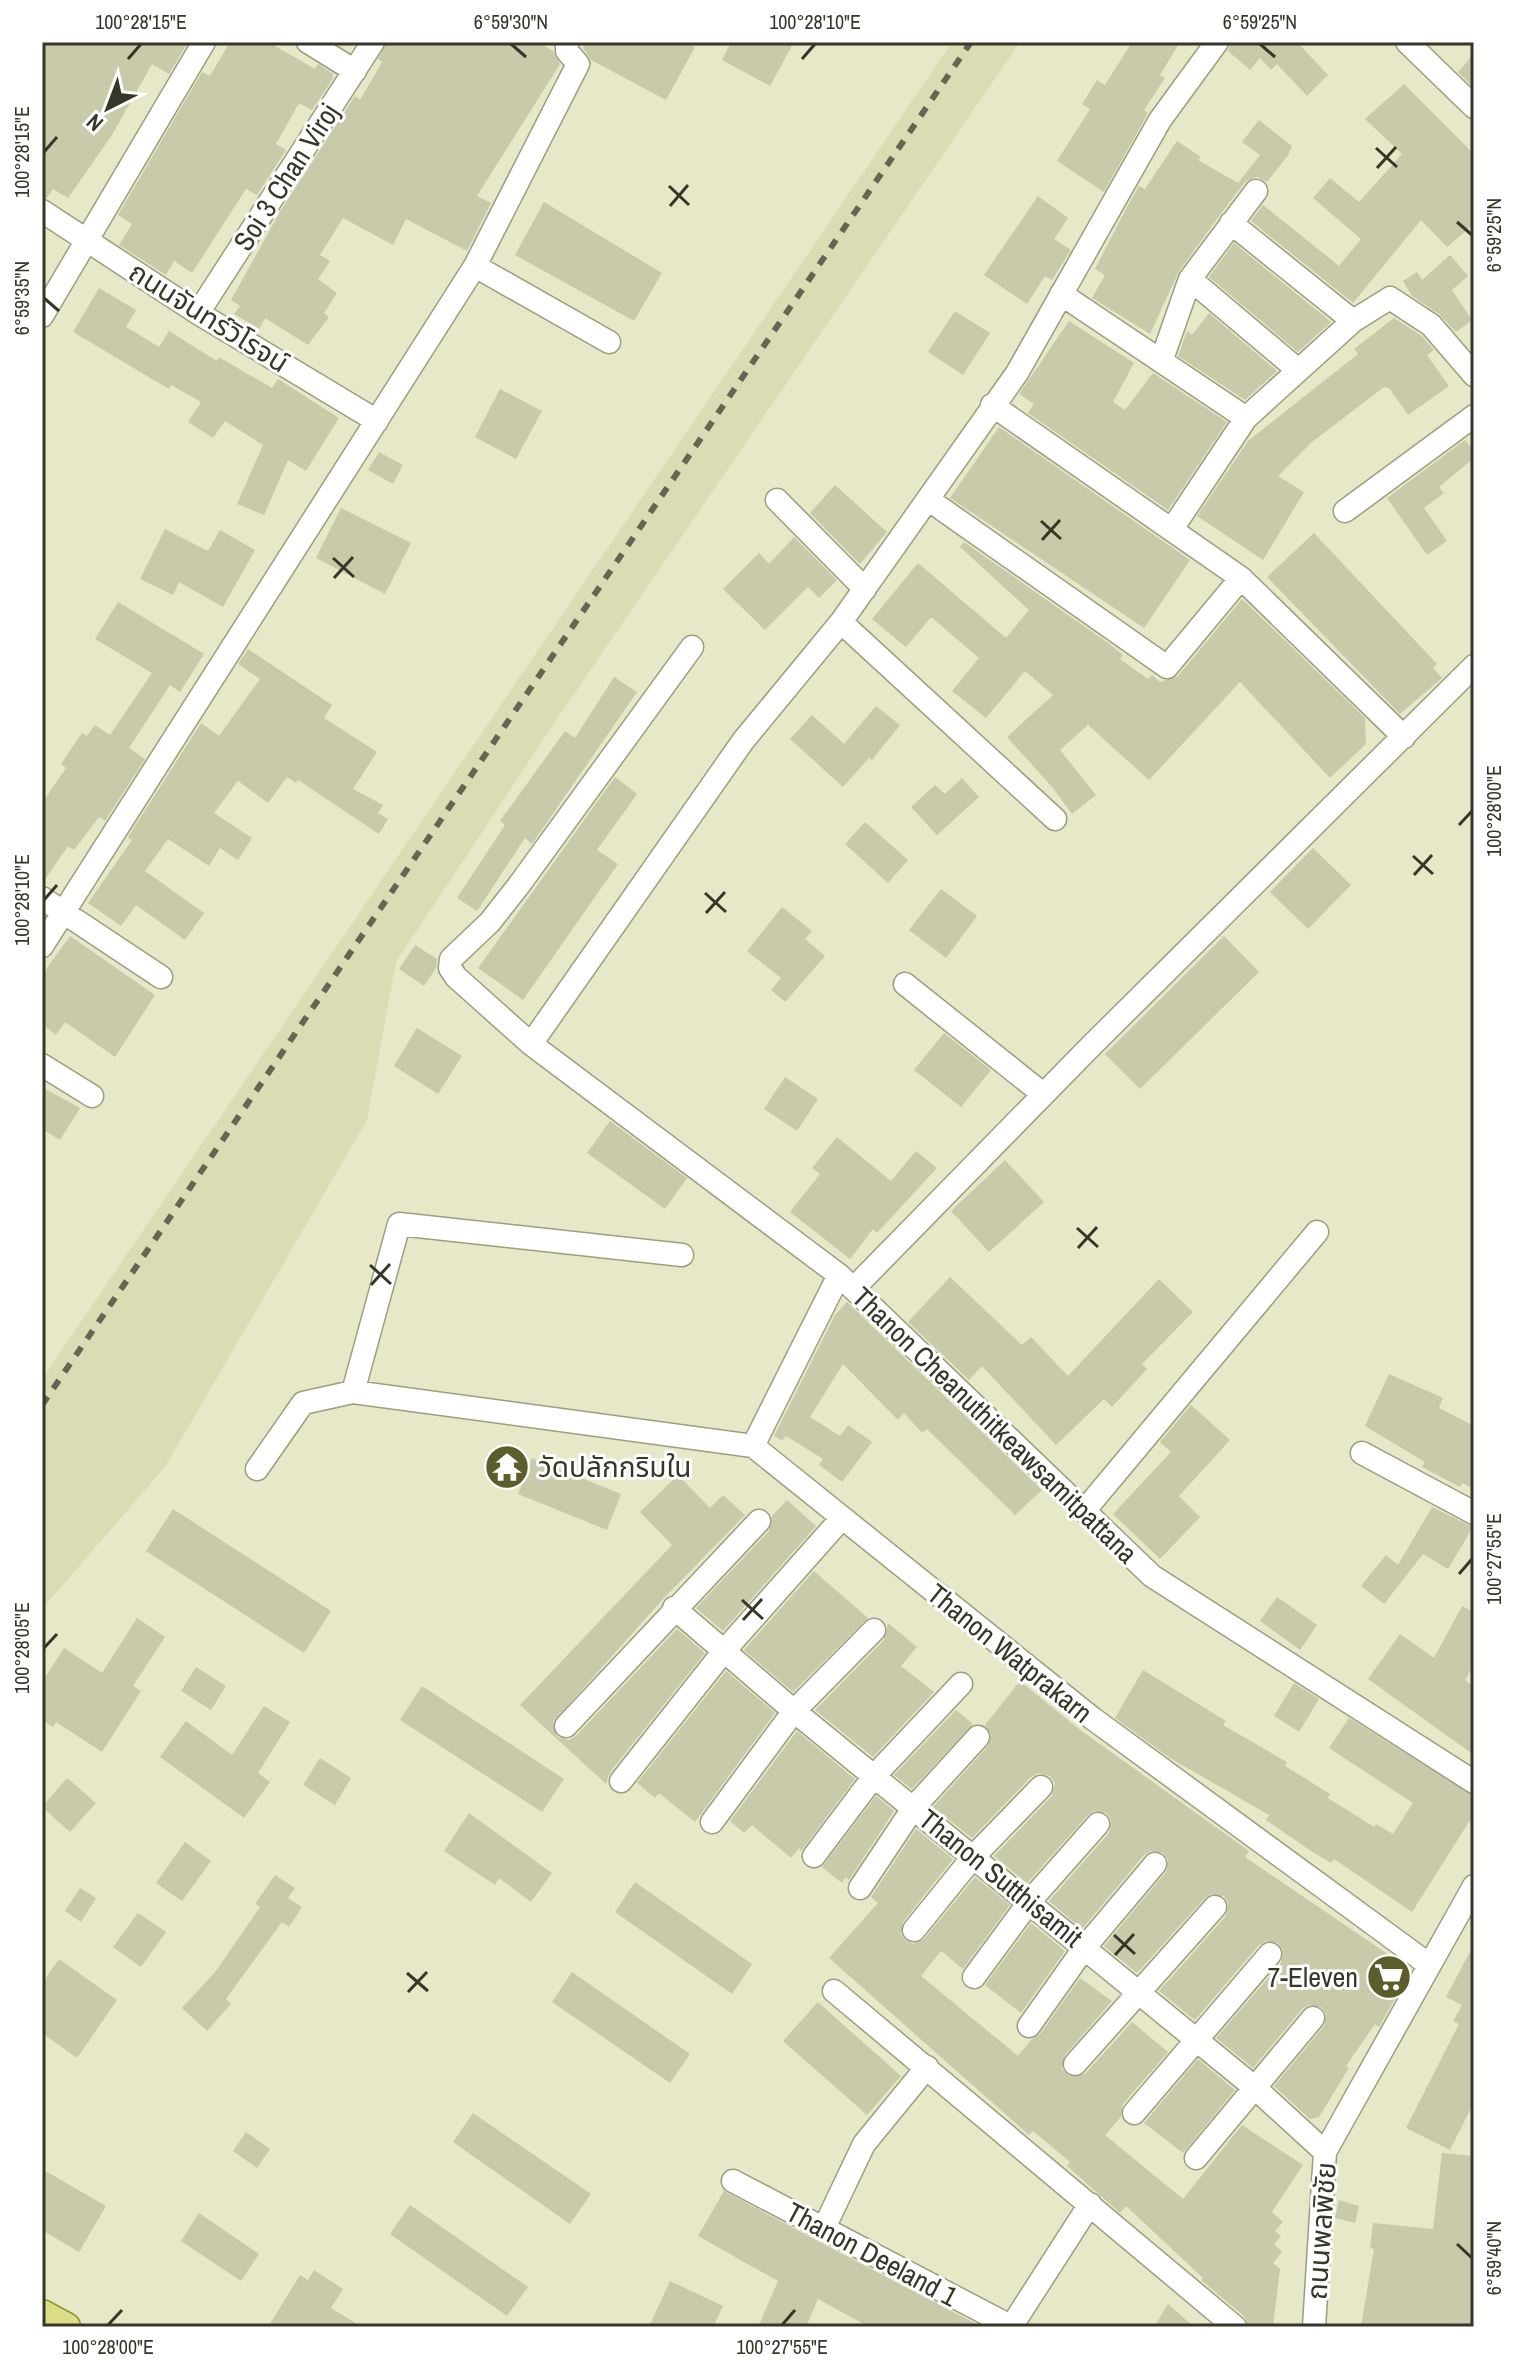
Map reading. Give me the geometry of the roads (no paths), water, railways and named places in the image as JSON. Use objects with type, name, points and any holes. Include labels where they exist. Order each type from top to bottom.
[{"type":"main road","points":[[42,2314],[66,2327]]},
{"type":"street","points":[[42,316],[204,42]]},
{"type":"street","points":[[308,42],[355,71]]},
{"type":"street","name":"Soi 3 Chan Viroj","points":[[198,313],[373,42]]},
{"type":"street","points":[[42,946],[475,266],[578,64],[567,51],[567,42]]},
{"type":"street","points":[[531,1044],[743,741],[841,622],[1017,373],[1160,120],[1217,42]]},
{"type":"street","points":[[1407,42],[1474,107]]},
{"type":"street","points":[[1162,359],[1190,279],[1256,191]]},
{"type":"street","name":"ถนนจันทร์วิโรจน์","points":[[42,211],[198,313],[377,421]]},
{"type":"street","points":[[1231,223],[1353,321]]},
{"type":"street","points":[[475,266],[609,342]]},
{"type":"street","points":[[1190,279],[1298,370]]},
{"type":"street","points":[[1061,294],[1246,418]]},
{"type":"street","points":[[1172,529],[1246,418],[1353,321],[1390,298],[1431,325],[1474,375]]},
{"type":"street","points":[[992,405],[1241,578],[1404,737]]},
{"type":"street","points":[[1345,511],[1474,416]]},
{"type":"street","points":[[777,500],[865,589]]},
{"type":"street","points":[[929,500],[1167,667],[1241,578]]},
{"type":"street","points":[[841,622],[1055,819]]},
{"type":"street","name":"Thanon Cheanuthitkeawsamitpattana","points":[[692,647],[519,885],[490,922],[451,959],[450,968],[465,989],[531,1044],[846,1282],[1152,1576],[1474,1782]]},
{"type":"street","points":[[257,1469],[303,1403],[353,1392],[753,1446],[846,1282],[1043,1094],[1474,666]]},
{"type":"street","points":[[42,898],[161,977]]},
{"type":"street","points":[[905,984],[1043,1094]]},
{"type":"street","points":[[42,1065],[92,1096]]},
{"type":"street","points":[[353,1392],[399,1224],[682,1255]]},
{"type":"street","points":[[1084,1511],[1317,1232]]},
{"type":"street","name":"Thanon Watprakarn","points":[[753,1446],[1092,1718],[1428,1964]]},
{"type":"street","points":[[1362,1453],[1474,1513]]},
{"type":"street","points":[[621,1781],[724,1651],[842,1518]]},
{"type":"street","points":[[566,1726],[759,1521]]},
{"type":"street","name":"Thanon Sutthisamit","points":[[674,1608],[794,1711],[1198,2040],[1325,2152]]},
{"type":"street","points":[[712,1822],[794,1711],[874,1630]]},
{"type":"street","points":[[814,1856],[875,1775],[961,1684]]},
{"type":"street","points":[[860,1888],[914,1807],[978,1737]]},
{"type":"street","points":[[914,1930],[973,1857],[1041,1787]]},
{"type":"street","points":[[974,1977],[1030,1901],[1098,1824]]},
{"type":"street","points":[[1029,2026],[1085,1947],[1155,1864]]},
{"type":"street","name":"ถนนพลพิชัย","points":[[1314,2327],[1325,2152],[1474,1886]]},
{"type":"street","points":[[1075,2064],[1215,1907]]},
{"type":"street","points":[[1134,2113],[1270,1954]]},
{"type":"street","points":[[834,1991],[1235,2327]]},
{"type":"street","points":[[1196,2158],[1313,2018]]},
{"type":"street","points":[[824,2228],[864,2144],[927,2067]]},
{"type":"street","name":"Thanon Deeland 1","points":[[733,2181],[1011,2327]]},
{"type":"street","points":[[1011,2327],[1090,2204]]},
{"type":"railway","points":[[42,1405],[971,42]]},
{"type":"place","name":"วัดปลักกริมใน","points":[[507,1467]]},
{"type":"place","name":"7-Eleven","points":[[1389,1977]]}]
